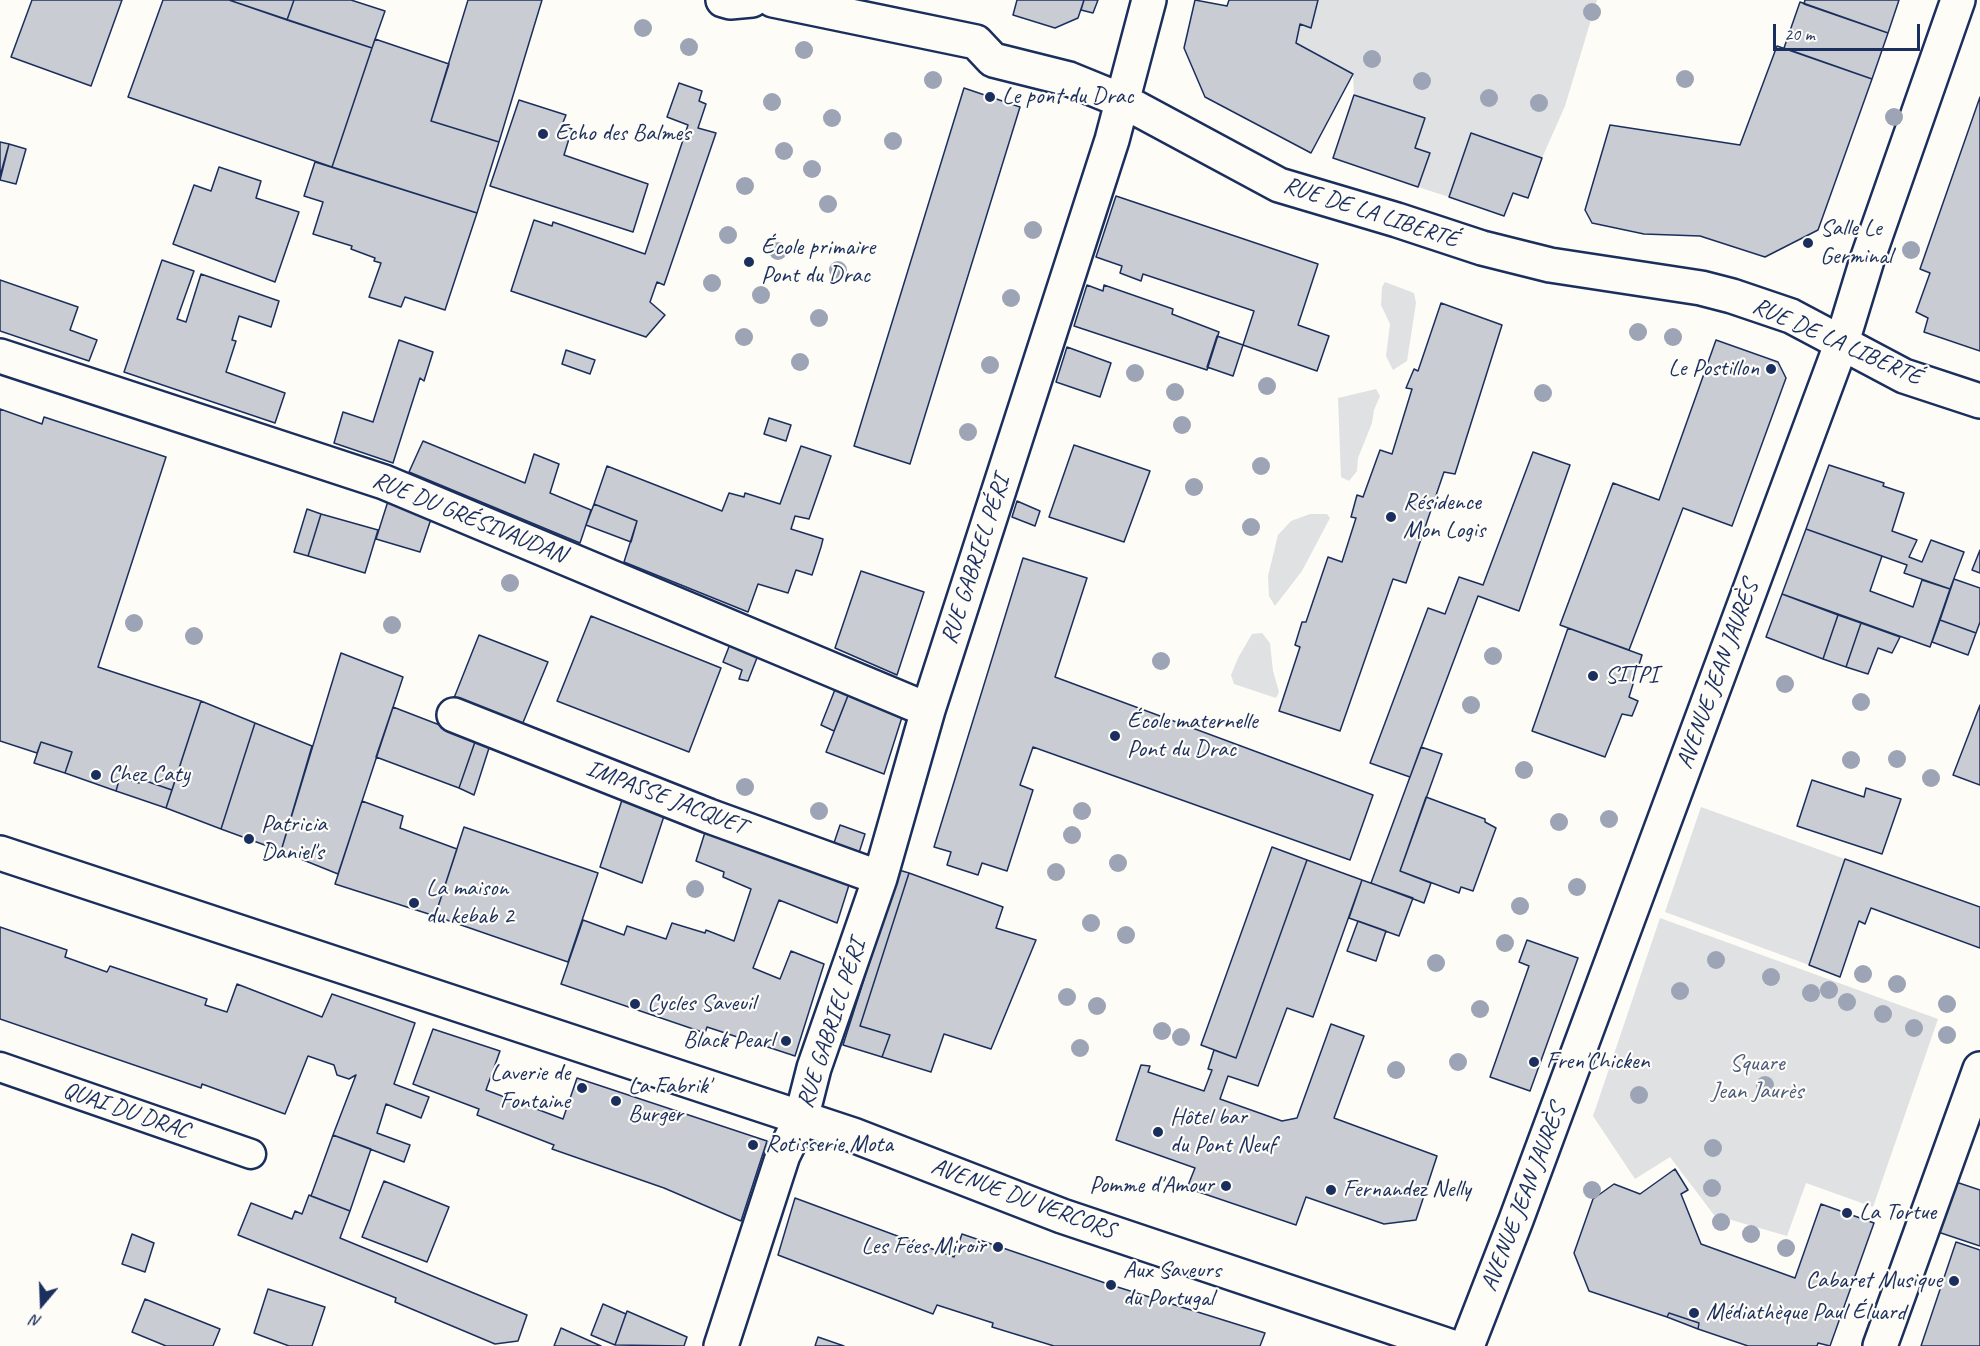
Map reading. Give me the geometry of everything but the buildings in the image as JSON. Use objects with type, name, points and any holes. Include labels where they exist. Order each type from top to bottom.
[{"type":"street","name":"RUE DE LA LIBERTÉ","points":[[773,0],[976,42],[993,60],[1069,80],[1123,101],[1279,184],[1482,248],[1591,272],[1701,288],[1791,316],[1904,375],[1980,401]]},
{"type":"street","name":"RUE GABRIEL PÉRI","points":[[721,1346],[783,1155],[801,1119],[814,1068],[880,878],[928,710],[1123,101],[1149,0]]},
{"type":"street","name":"AVENUE JEAN JAURÈS","points":[[1467,1346],[1516,1220],[1842,342],[1872,244],[1958,0]]},
{"type":"street","name":"RUE DU GRÉSIVAUDAN","points":[[0,356],[384,482],[928,710]]},
{"type":"street","name":"IMPASSE JACQUET","points":[[454,715],[709,816],[880,878]]},
{"type":"street","name":"AVENUE DU VERCORS","points":[[0,854],[853,1135],[1062,1216],[1449,1346]]},
{"type":"street","points":[[1880,1346],[1980,1069]]},
{"type":"lane","name":"QUAI DU DRAC","points":[[0,1067],[251,1154]]},
{"type":"green space","points":[[1318,0],[1597,0],[1565,106],[1542,158],[1471,133],[1449,197],[1418,187],[1429,153],[1415,148],[1425,118],[1354,95],[1353,74],[1296,43],[1300,24],[1311,28]]},
{"type":"green space","points":[[1385,282],[1414,293],[1416,303],[1407,361],[1393,370],[1386,356],[1390,324],[1381,305],[1382,287]]},
{"type":"green space","points":[[1376,389],[1380,396],[1358,458],[1357,471],[1349,481],[1341,477],[1338,398]]},
{"type":"green space","points":[[1310,514],[1327,514],[1330,518],[1302,571],[1275,606],[1269,596],[1268,576],[1278,535],[1291,521]]},
{"type":"green space","points":[[1262,633],[1270,643],[1273,671],[1279,692],[1276,698],[1234,684],[1231,675],[1252,634]]},
{"type":"green space","points":[[1701,807],[1845,859],[1809,965],[1665,912]]},
{"type":"green space","name":"Square Jean Jaurès","points":[[1660,918],[1938,1019],[1873,1207],[1806,1183],[1787,1236],[1714,1215],[1670,1157],[1635,1179],[1593,1116]]},
{"type":"place","name":"Le pont du Drac","points":[[990,97]]},
{"type":"place","name":"Echo des Balmes","points":[[543,134]]},
{"type":"place","name":"Salle Le Germinal","points":[[1808,243]]},
{"type":"place","name":"École primaire Pont du Drac","points":[[749,262]]},
{"type":"place","name":"Le Postillon","points":[[1771,369]]},
{"type":"place","name":"Résidence Mon Logis","points":[[1391,517]]},
{"type":"place","name":"SITPI","points":[[1593,676]]},
{"type":"place","name":"École maternelle Pont du Drac","points":[[1115,736]]},
{"type":"place","name":"Chez Caty","points":[[96,775]]},
{"type":"place","name":"Patricia Daniel's","points":[[249,839]]},
{"type":"place","name":"La maison du kebab 2","points":[[414,903]]},
{"type":"place","name":"Cycles Saveuil","points":[[635,1004]]},
{"type":"place","name":"Black Pearl","points":[[786,1041]]},
{"type":"place","name":"Fren'Chicken","points":[[1534,1062]]},
{"type":"place","name":"Laverie de Fontaine","points":[[582,1088]]},
{"type":"place","name":"La Fabrik' Burger","points":[[616,1101]]},
{"type":"place","name":"Hôtel bar du Pont Neuf","points":[[1158,1132]]},
{"type":"place","name":"Rotisserie Mota","points":[[753,1145]]},
{"type":"place","name":"Pomme d'Amour","points":[[1226,1186]]},
{"type":"place","name":"Fernandez Nelly","points":[[1331,1190]]},
{"type":"place","name":"La Tortue","points":[[1847,1213]]},
{"type":"place","name":"Les Fées Miroir","points":[[998,1247]]},
{"type":"place","name":"Cabaret Musique","points":[[1954,1281]]},
{"type":"place","name":"Aux Saveurs du Portugal","points":[[1111,1285]]},
{"type":"place","name":"Médiathèque Paul Éluard","points":[[1694,1313]]}]
